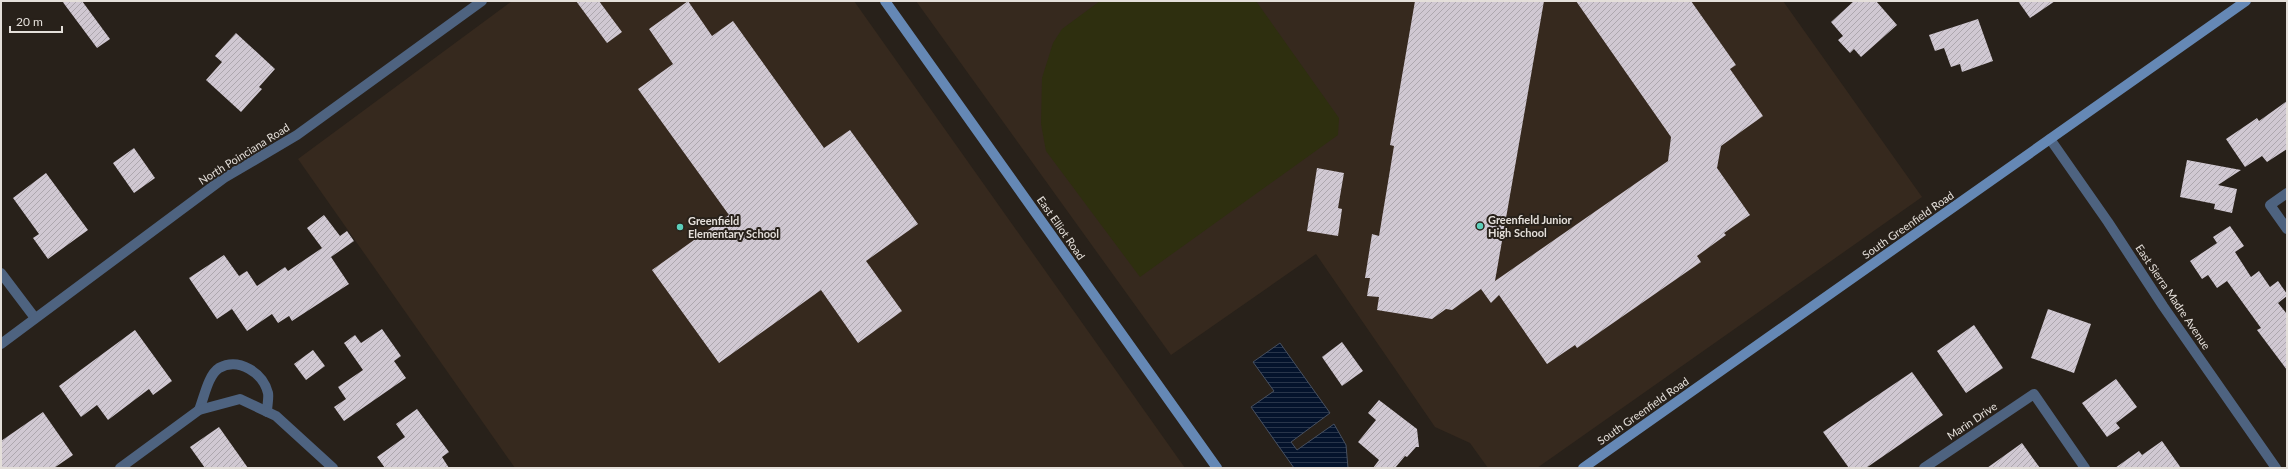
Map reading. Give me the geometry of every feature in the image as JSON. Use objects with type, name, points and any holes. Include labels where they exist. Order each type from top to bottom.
[{"type":"main road","name":"East Elliot Road","points":[[885,1],[1217,468]]},
{"type":"main road","name":"South Greenfield Road","points":[[1583,468],[2246,1]]},
{"type":"street","name":"North Poinciana Road","points":[[1,344],[224,178],[297,135],[482,1]]},
{"type":"street","name":"East Sierra Madre Avenue","points":[[2050,139],[2108,222],[2163,306],[2276,468]]},
{"type":"street","points":[[2287,193],[2270,205],[2287,229]]},
{"type":"street","points":[[1,273],[34,318]]},
{"type":"street","points":[[199,410],[211,378],[219,369],[233,365],[248,368],[259,376],[268,393],[267,412]]},
{"type":"street","name":"Marin Drive","points":[[1924,468],[2034,394],[2085,468]]},
{"type":"street","points":[[120,468],[199,410],[240,399],[276,416],[333,468]]},
{"type":"shaded area","name":"Greenfield Elementary School","points":[[512,1],[854,1],[1185,468],[515,468],[298,159]]},
{"type":"shaded area","name":"Greenfield Junior High School","points":[[916,1],[1783,1],[1922,197],[1537,468],[1488,468],[1470,443],[1435,427],[1316,254],[1171,355]]},
{"type":"shaded area","points":[[1100,1],[1256,1],[1339,118],[1338,135],[1140,277],[1046,151],[1041,124],[1042,78],[1053,43],[1062,29]]},
{"type":"water","points":[[1280,343],[1330,413],[1291,442],[1297,450],[1334,424],[1346,445],[1348,468],[1294,468],[1251,407],[1274,391],[1253,362]]},
{"type":"building","points":[[62,1],[82,1],[110,39],[97,48]]},
{"type":"building","points":[[576,1],[599,1],[622,32],[607,43]]},
{"type":"building","points":[[688,1],[712,36],[733,21],[824,148],[850,130],[918,224],[866,261],[902,311],[858,343],[821,290],[719,363],[652,270],[729,215],[638,89],[673,64],[649,29]]},
{"type":"building","points":[[1415,1],[1544,1],[1495,281],[1668,161],[1671,137],[1576,1],[1691,1],[1736,65],[1730,69],[1763,116],[1721,146],[1717,168],[1750,215],[1724,233],[1726,235],[1697,256],[1701,262],[1577,348],[1575,345],[1547,364],[1499,295],[1491,303],[1481,289],[1452,310],[1446,309],[1432,319],[1377,310],[1379,297],[1367,296],[1370,278],[1365,278],[1372,234],[1379,236],[1394,146],[1390,145]]},
{"type":"building","points":[[1854,1],[1876,1],[1897,25],[1861,57],[1854,49],[1850,53],[1838,40],[1843,36],[1831,22]]},
{"type":"building","points":[[2018,1],[2055,1],[2030,18]]},
{"type":"building","points":[[1978,19],[1993,61],[1962,72],[1960,64],[1951,67],[1944,48],[1935,51],[1929,35]]},
{"type":"building","points":[[236,33],[275,69],[259,87],[262,89],[241,112],[206,80],[222,62],[215,56]]},
{"type":"building","points":[[2287,101],[2287,149],[2267,162],[2262,156],[2245,167],[2226,139],[2257,118],[2259,121]]},
{"type":"building","points":[[134,148],[155,178],[134,193],[113,163]]},
{"type":"building","points":[[2187,160],[2241,170],[2218,185],[2237,189],[2232,213],[2214,209],[2215,204],[2180,197]]},
{"type":"building","points":[[1317,168],[1344,173],[1338,208],[1342,209],[1338,236],[1307,231]]},
{"type":"building","points":[[46,173],[88,230],[48,259],[33,238],[39,234],[13,198]]},
{"type":"building","points":[[324,215],[340,236],[347,231],[354,241],[331,257],[349,284],[292,321],[289,316],[278,323],[272,314],[247,331],[232,309],[217,319],[189,278],[224,255],[239,276],[247,271],[257,286],[285,267],[288,271],[322,248],[307,228]]},
{"type":"building","points":[[2230,226],[2244,246],[2235,252],[2251,277],[2259,271],[2270,287],[2278,281],[2287,294],[2287,296],[2278,303],[2287,314],[2287,370],[2257,330],[2261,328],[2227,281],[2217,288],[2208,275],[2202,279],[2190,261],[2217,243],[2213,237]]},
{"type":"building","points":[[2048,309],[2091,324],[2074,373],[2031,358]]},
{"type":"building","points":[[1974,325],[2003,368],[1966,393],[1937,351]]},
{"type":"building","points":[[382,329],[401,356],[394,361],[406,378],[344,421],[334,407],[346,399],[338,387],[363,370],[344,343],[355,335],[361,343]]},
{"type":"building","points":[[135,330],[172,381],[153,395],[149,389],[108,420],[97,405],[81,417],[59,386]]},
{"type":"building","points":[[1342,342],[1363,371],[1342,386],[1322,357]]},
{"type":"building","points":[[313,350],[325,366],[306,380],[294,364]]},
{"type":"building","points":[[1912,372],[1943,415],[1866,468],[1849,468],[1823,432]]},
{"type":"building","points":[[2116,379],[2137,407],[2116,423],[2120,428],[2107,437],[2082,403]]},
{"type":"building","points":[[1379,400],[1417,429],[1419,447],[1416,447],[1407,457],[1405,456],[1395,468],[1373,468],[1379,460],[1358,442],[1376,420],[1368,413]]},
{"type":"building","points":[[417,409],[449,452],[442,457],[449,468],[385,468],[377,457],[405,437],[396,424]]},
{"type":"building","points":[[43,412],[73,455],[54,468],[1,468],[1,441]]},
{"type":"building","points":[[219,427],[248,468],[205,468],[190,447]]},
{"type":"building","points":[[2162,441],[2181,468],[2115,468],[2139,451],[2142,455]]},
{"type":"building","points":[[2022,443],[2040,468],[1987,468]]},
{"type":"place","name":"Greenfield Junior High School","points":[[1480,226]]},
{"type":"place","name":"Greenfield Elementary School","points":[[680,227]]}]
